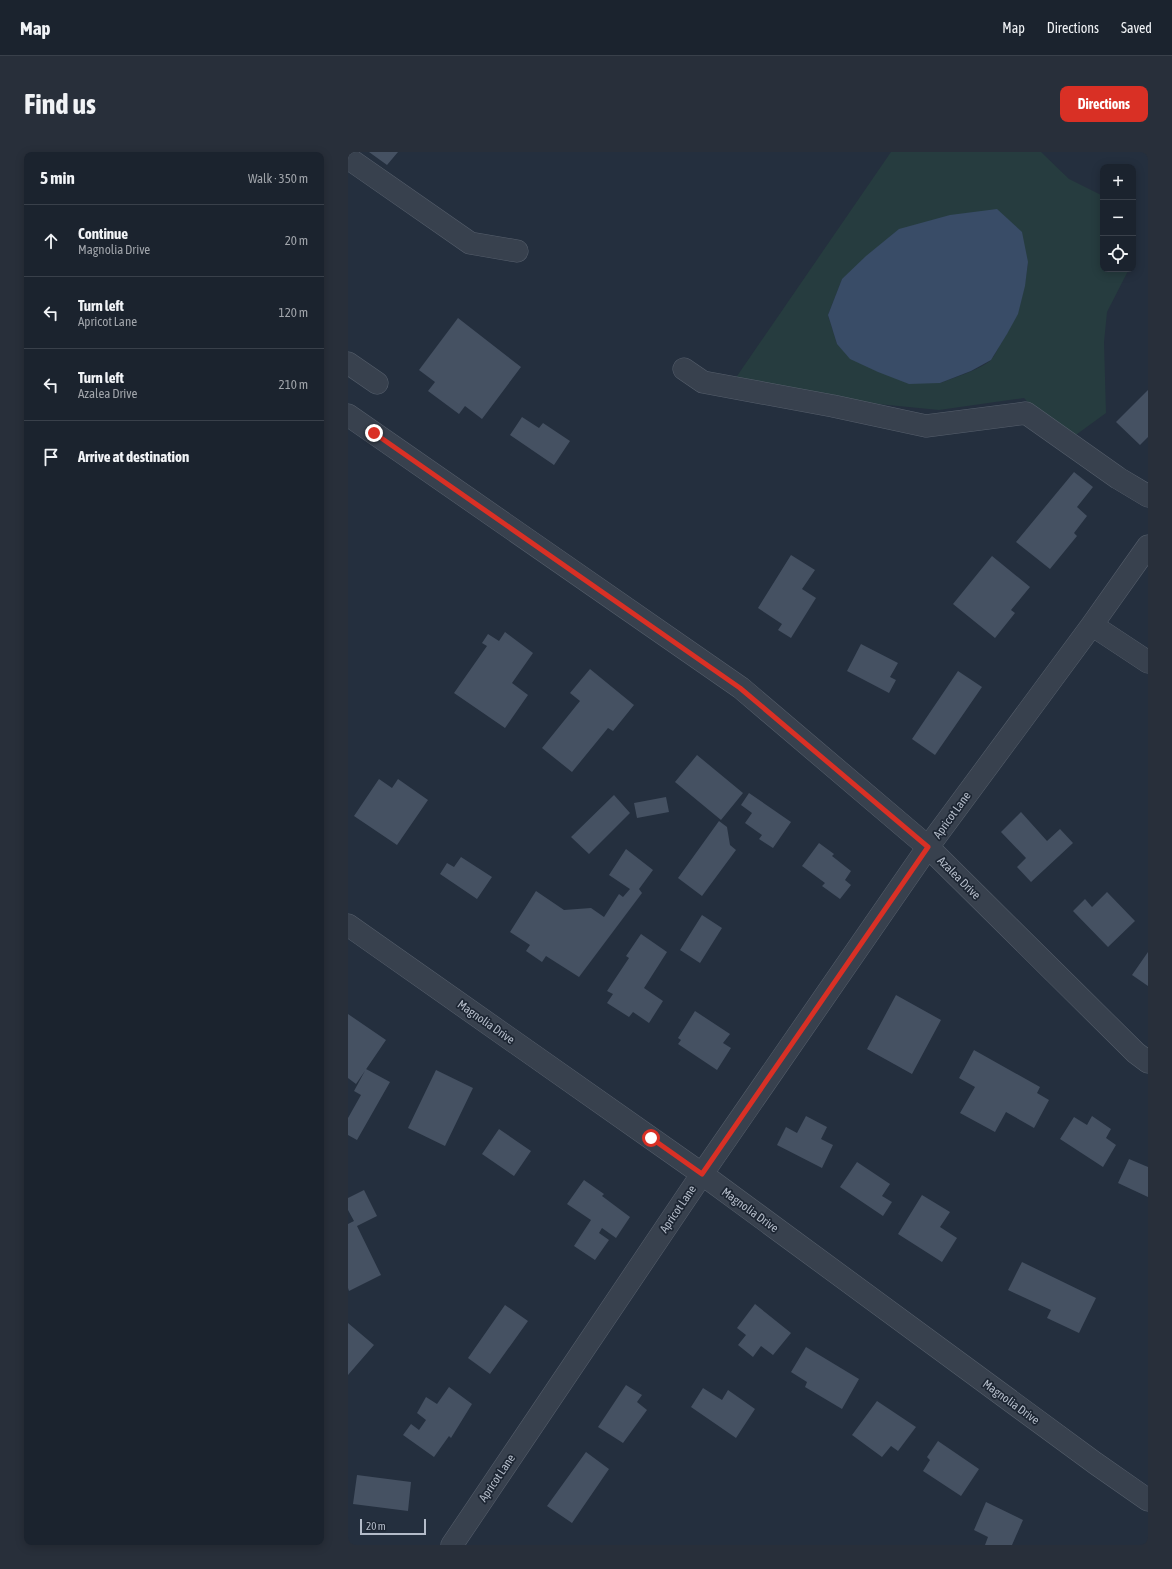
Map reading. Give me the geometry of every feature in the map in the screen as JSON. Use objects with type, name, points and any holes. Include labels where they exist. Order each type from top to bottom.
[{"type":"street","points":[[348,158],[470,243],[517,250]]},
{"type":"street","points":[[348,363],[377,383]]},
{"type":"street","points":[[684,369],[703,382],[833,406],[926,426],[1026,413],[1118,478],[1148,496]]},
{"type":"street","name":"Azalea Drive","points":[[348,415],[740,688],[928,847],[1130,1048],[1148,1062]]},
{"type":"street","name":"Apricot Lane","points":[[452,1545],[702,1174],[928,847],[1092,625],[1148,546]]},
{"type":"street","points":[[1092,625],[1148,662]]},
{"type":"street","name":"Magnolia Drive","points":[[348,925],[702,1174],[1089,1459],[1148,1500]]},
{"type":"green space","points":[[891,152],[1041,152],[1069,179],[1100,194],[1100,272],[1127,272],[1107,312],[1104,342],[1106,413],[1073,437],[1035,410],[1024,398],[939,410],[878,404],[735,379]],"holes":[[[1028,262],[1022,295],[1016,315],[990,361],[972,371],[940,383],[837,344],[828,315],[842,279]]]},
{"type":"water","points":[[997,209],[1022,232],[1028,262],[1025,286],[1018,314],[991,360],[971,371],[940,383],[909,384],[850,359],[837,344],[828,315],[842,279],[866,256],[899,229],[950,215]]},
{"type":"building","points":[[369,152],[398,152],[387,165]]},
{"type":"building","points":[[458,318],[521,367],[482,419],[465,406],[459,414],[428,391],[435,382],[419,370]]},
{"type":"building","points":[[1148,390],[1148,437],[1140,445],[1116,422]]},
{"type":"building","points":[[522,417],[539,428],[543,423],[570,441],[554,465],[510,435]]},
{"type":"building","points":[[1074,472],[1093,487],[1077,507],[1087,516],[1074,533],[1077,536],[1050,569],[1016,542]]},
{"type":"building","points":[[791,555],[815,570],[802,589],[816,598],[791,638],[778,630],[782,624],[758,608]]},
{"type":"building","points":[[992,556],[1030,587],[1011,610],[1015,613],[995,638],[953,604]]},
{"type":"building","points":[[505,632],[533,653],[512,683],[528,695],[505,728],[454,693],[487,646],[482,643],[488,634],[499,641]]},
{"type":"building","points":[[861,644],[898,663],[890,677],[896,680],[889,693],[847,671]]},
{"type":"building","points":[[590,669],[634,705],[613,731],[608,728],[572,772],[542,748],[580,701],[570,693]]},
{"type":"building","points":[[958,671],[982,687],[935,755],[912,739]]},
{"type":"building","points":[[697,755],[743,793],[721,820],[675,782]]},
{"type":"building","points":[[379,779],[392,788],[398,779],[428,800],[397,845],[354,816]]},
{"type":"building","points":[[749,793],[791,822],[773,848],[759,839],[762,835],[745,823],[752,813],[741,805]]},
{"type":"building","points":[[614,795],[630,813],[589,854],[571,837]]},
{"type":"building","points":[[666,797],[669,812],[637,818],[634,803]]},
{"type":"building","points":[[1021,812],[1047,841],[1060,829],[1073,843],[1031,882],[1017,867],[1026,858],[1001,832]]},
{"type":"building","points":[[719,821],[727,827],[730,845],[736,850],[702,896],[678,878]]},
{"type":"building","points":[[819,843],[834,854],[832,856],[851,871],[845,880],[851,885],[840,899],[822,886],[825,883],[802,866]]},
{"type":"building","points":[[626,849],[653,870],[639,889],[642,893],[579,977],[546,956],[542,962],[526,951],[530,945],[510,932],[536,891],[564,910],[591,908],[604,917],[619,894],[623,897],[630,889],[609,875]]},
{"type":"building","points":[[461,857],[492,877],[477,899],[440,874],[447,863],[454,867]]},
{"type":"building","points":[[1107,892],[1135,921],[1108,947],[1073,911],[1085,899],[1092,907]]},
{"type":"building","points":[[702,915],[722,928],[700,963],[680,950]]},
{"type":"building","points":[[641,934],[667,952],[644,988],[663,1001],[649,1023],[633,1012],[629,1017],[607,1003],[613,994],[607,991],[629,958],[626,956]]},
{"type":"building","points":[[1148,952],[1148,986],[1132,975]]},
{"type":"building","points":[[896,995],[941,1020],[912,1074],[867,1049]]},
{"type":"building","points":[[695,1011],[730,1034],[723,1043],[731,1048],[717,1070],[678,1044],[681,1040],[678,1038]]},
{"type":"building","points":[[348,1014],[386,1040],[356,1084],[348,1078]]},
{"type":"building","points":[[974,1050],[1040,1087],[1037,1093],[1049,1100],[1034,1128],[1006,1112],[995,1132],[960,1113],[975,1087],[959,1078]]},
{"type":"building","points":[[366,1069],[390,1082],[357,1140],[348,1135],[348,1118],[361,1095],[354,1091]]},
{"type":"building","points":[[436,1070],[473,1088],[445,1146],[408,1128]]},
{"type":"building","points":[[806,1116],[827,1127],[821,1139],[833,1145],[822,1168],[777,1145],[786,1127],[797,1133]]},
{"type":"building","points":[[1092,1116],[1111,1129],[1106,1138],[1116,1145],[1103,1167],[1060,1139],[1074,1117],[1087,1125]]},
{"type":"building","points":[[499,1129],[531,1151],[514,1176],[482,1154]]},
{"type":"building","points":[[1129,1159],[1148,1167],[1148,1197],[1118,1183]]},
{"type":"building","points":[[857,1162],[890,1184],[882,1196],[892,1202],[883,1216],[840,1187]]},
{"type":"building","points":[[584,1180],[604,1194],[602,1196],[630,1217],[616,1238],[602,1228],[599,1233],[609,1240],[595,1260],[574,1246],[591,1220],[567,1204]]},
{"type":"building","points":[[364,1190],[377,1216],[357,1226],[381,1275],[349,1291],[348,1224],[354,1221],[348,1210],[348,1198]]},
{"type":"building","points":[[922,1195],[950,1212],[940,1227],[957,1238],[942,1262],[898,1234]]},
{"type":"building","points":[[1022,1262],[1096,1298],[1079,1333],[1047,1318],[1051,1310],[1008,1290]]},
{"type":"building","points":[[755,1304],[791,1333],[773,1355],[761,1346],[753,1357],[738,1345],[746,1335],[737,1328]]},
{"type":"building","points":[[505,1305],[528,1321],[490,1374],[468,1358]]},
{"type":"building","points":[[348,1323],[374,1345],[348,1375]]},
{"type":"building","points":[[806,1347],[859,1379],[842,1409],[805,1387],[807,1382],[791,1372]]},
{"type":"building","points":[[626,1385],[642,1395],[637,1402],[647,1410],[623,1443],[598,1427]]},
{"type":"building","points":[[449,1387],[472,1404],[451,1438],[449,1436],[434,1457],[403,1435],[411,1424],[419,1430],[426,1420],[417,1413],[426,1397],[437,1404]]},
{"type":"building","points":[[703,1388],[722,1400],[728,1390],[755,1409],[736,1438],[691,1407]]},
{"type":"building","points":[[877,1401],[916,1427],[898,1451],[891,1446],[882,1457],[852,1435]]},
{"type":"building","points":[[938,1441],[979,1469],[961,1496],[923,1471],[930,1460],[927,1457]]},
{"type":"building","points":[[586,1452],[609,1469],[572,1523],[547,1506]]},
{"type":"building","points":[[357,1475],[411,1482],[408,1511],[353,1504]]},
{"type":"building","points":[[986,1502],[1023,1520],[1012,1545],[985,1545],[988,1537],[974,1530]]},
{"type":"route","points":[[374,433],[740,688],[928,847],[702,1174],[651,1138]]}]
